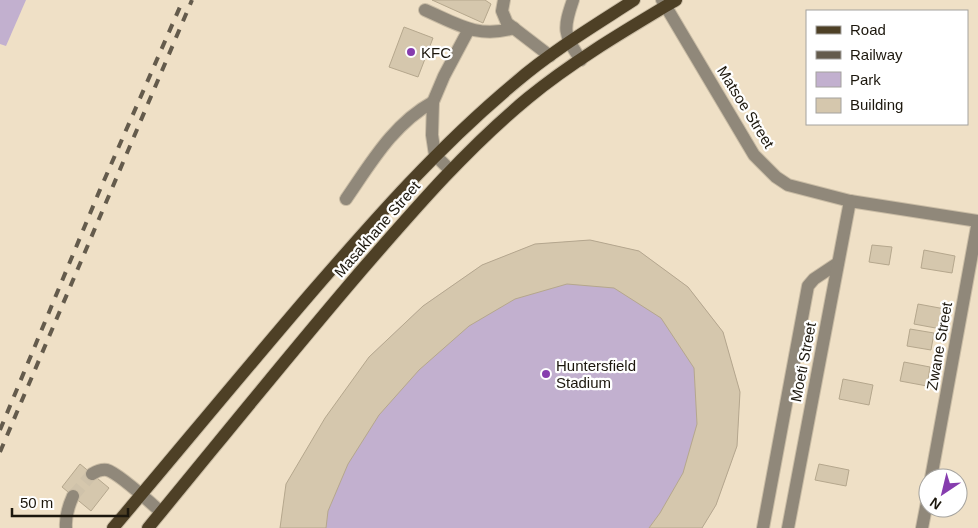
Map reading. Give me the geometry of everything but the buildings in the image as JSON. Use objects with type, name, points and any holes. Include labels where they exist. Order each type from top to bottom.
[{"type":"main road","name":"Masakhane Street","points":[[113,528],[360,236],[435,155],[493,101],[550,56],[634,0]]},
{"type":"main road","name":"Masakhane Street","points":[[148,528],[341,294],[450,170],[528,98],[580,60],[668,2]]},
{"type":"street","points":[[573,0],[566,25],[566,34],[569,43],[580,60]]},
{"type":"street","points":[[504,1],[502,10],[504,19],[550,56]]},
{"type":"street","name":"Matsoe Street","points":[[668,2],[754,155],[776,177],[788,185],[802,190],[850,201],[978,221]]},
{"type":"street","points":[[425,10],[482,33],[495,33],[514,28]]},
{"type":"street","points":[[450,170],[435,155],[432,136],[432,102],[469,29]]},
{"type":"street","points":[[346,198],[394,132],[418,110],[432,102]]},
{"type":"street","name":"Moeti Street","points":[[788,528],[850,201]]},
{"type":"street","name":"Zwane Street","points":[[933,468],[978,221]]},
{"type":"street","points":[[763,528],[808,286],[814,279],[838,263]]},
{"type":"street","points":[[92,474],[100,470],[108,470],[161,512]]},
{"type":"street","points":[[66,528],[66,513],[73,496]]},
{"type":"green space","points":[[0,0],[26,0],[6,46],[0,44]]},
{"type":"green space","name":"Huntersfield Stadium","points":[[590,240],[639,251],[688,287],[723,332],[740,392],[737,446],[716,505],[702,528],[280,528],[369,357],[423,306],[482,265],[535,244]]},
{"type":"tunnel","points":[[73,496],[92,474]]},
{"type":"railway","points":[[0,430],[99,192],[183,0]]},
{"type":"railway","points":[[0,452],[192,0]]},
{"type":"place","name":"KFC","points":[[411,52]]},
{"type":"place","name":"Huntersfield Stadium","points":[[546,374]]}]
